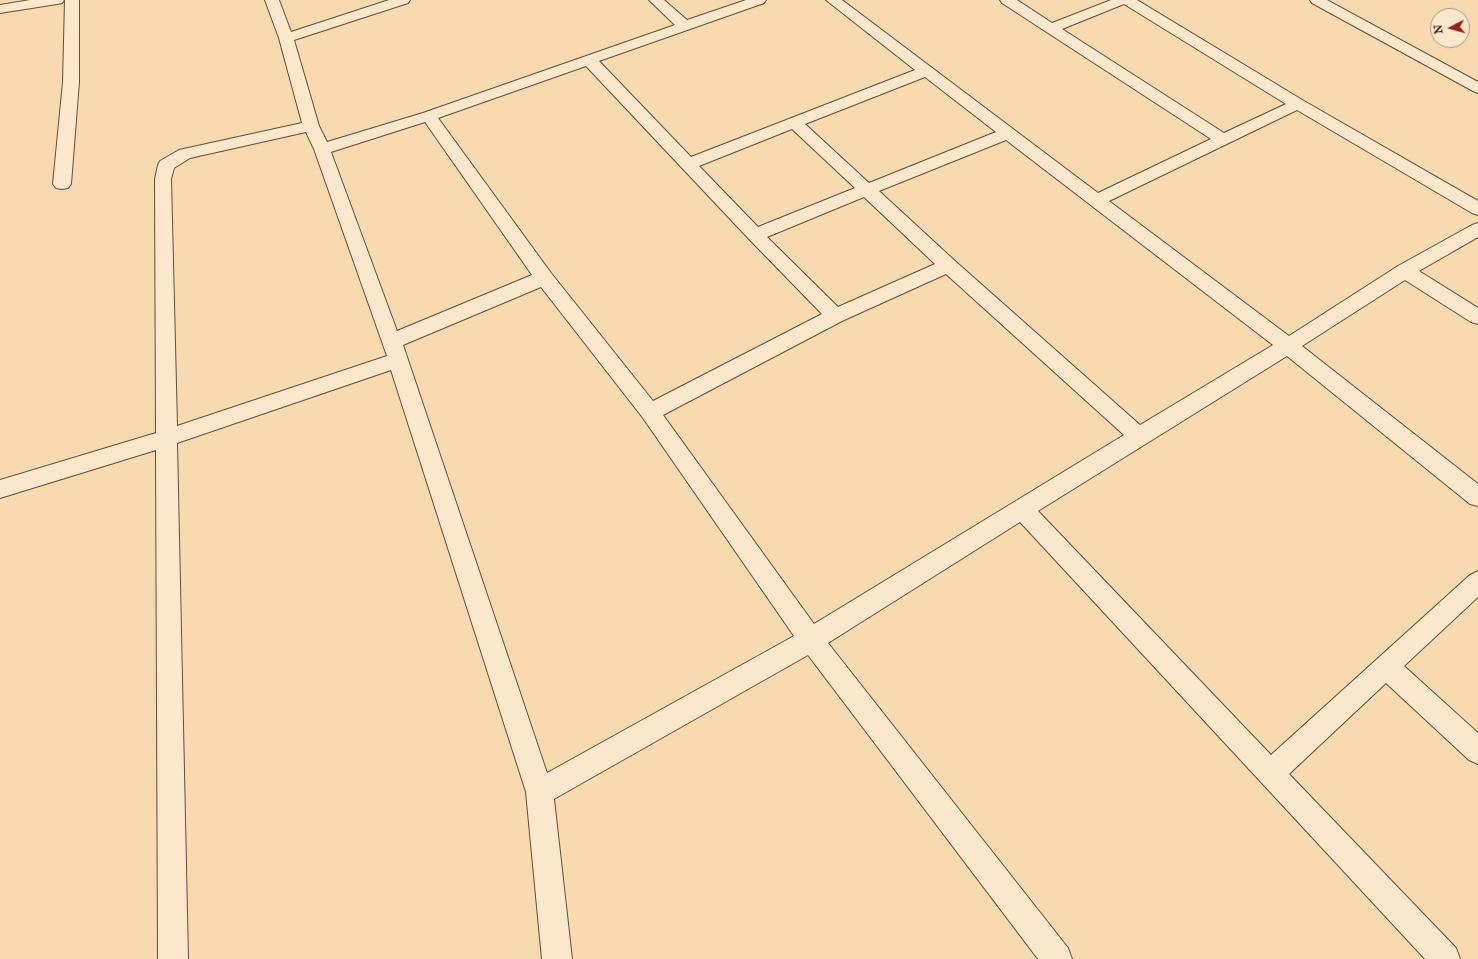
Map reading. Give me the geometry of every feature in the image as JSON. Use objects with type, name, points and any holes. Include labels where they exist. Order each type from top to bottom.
[{"type":"street","points":[[0,9],[57,0]]},
{"type":"street","points":[[272,0],[286,38],[311,126],[322,149],[395,351],[540,792],[556,959]]},
{"type":"street","points":[[286,38],[403,0]]},
{"type":"street","points":[[656,0],[685,26]]},
{"type":"street","points":[[322,149],[429,116],[759,0]]},
{"type":"street","points":[[833,0],[1288,346],[1478,497]]},
{"type":"street","points":[[1007,0],[1222,140]]},
{"type":"street","points":[[1052,28],[1123,0]]},
{"type":"street","points":[[1127,0],[1298,104],[1478,209]]},
{"type":"street","points":[[1317,0],[1478,88]]},
{"type":"street","points":[[62,184],[76,2]]},
{"type":"street","points":[[589,60],[755,235],[835,316]]},
{"type":"street","points":[[688,164],[927,71]]},
{"type":"street","points":[[1097,200],[1298,104]]},
{"type":"street","points":[[429,116],[544,278],[650,412],[811,640],[1057,959]]},
{"type":"street","points":[[794,122],[948,266],[1139,436]]},
{"type":"street","points":[[173,959],[163,179],[166,164],[185,154],[311,126]]},
{"type":"street","points":[[755,235],[1008,133]]},
{"type":"street","points":[[540,792],[811,640],[1139,436],[1288,346],[1405,271],[1478,229]]},
{"type":"street","points":[[650,412],[835,316],[948,266]]},
{"type":"street","points":[[1405,271],[1478,317]]},
{"type":"street","points":[[0,489],[167,438],[395,351],[544,278]]},
{"type":"street","points":[[1022,509],[1445,959]]},
{"type":"street","points":[[1270,774],[1478,582]]},
{"type":"street","points":[[1387,667],[1478,751]]}]
